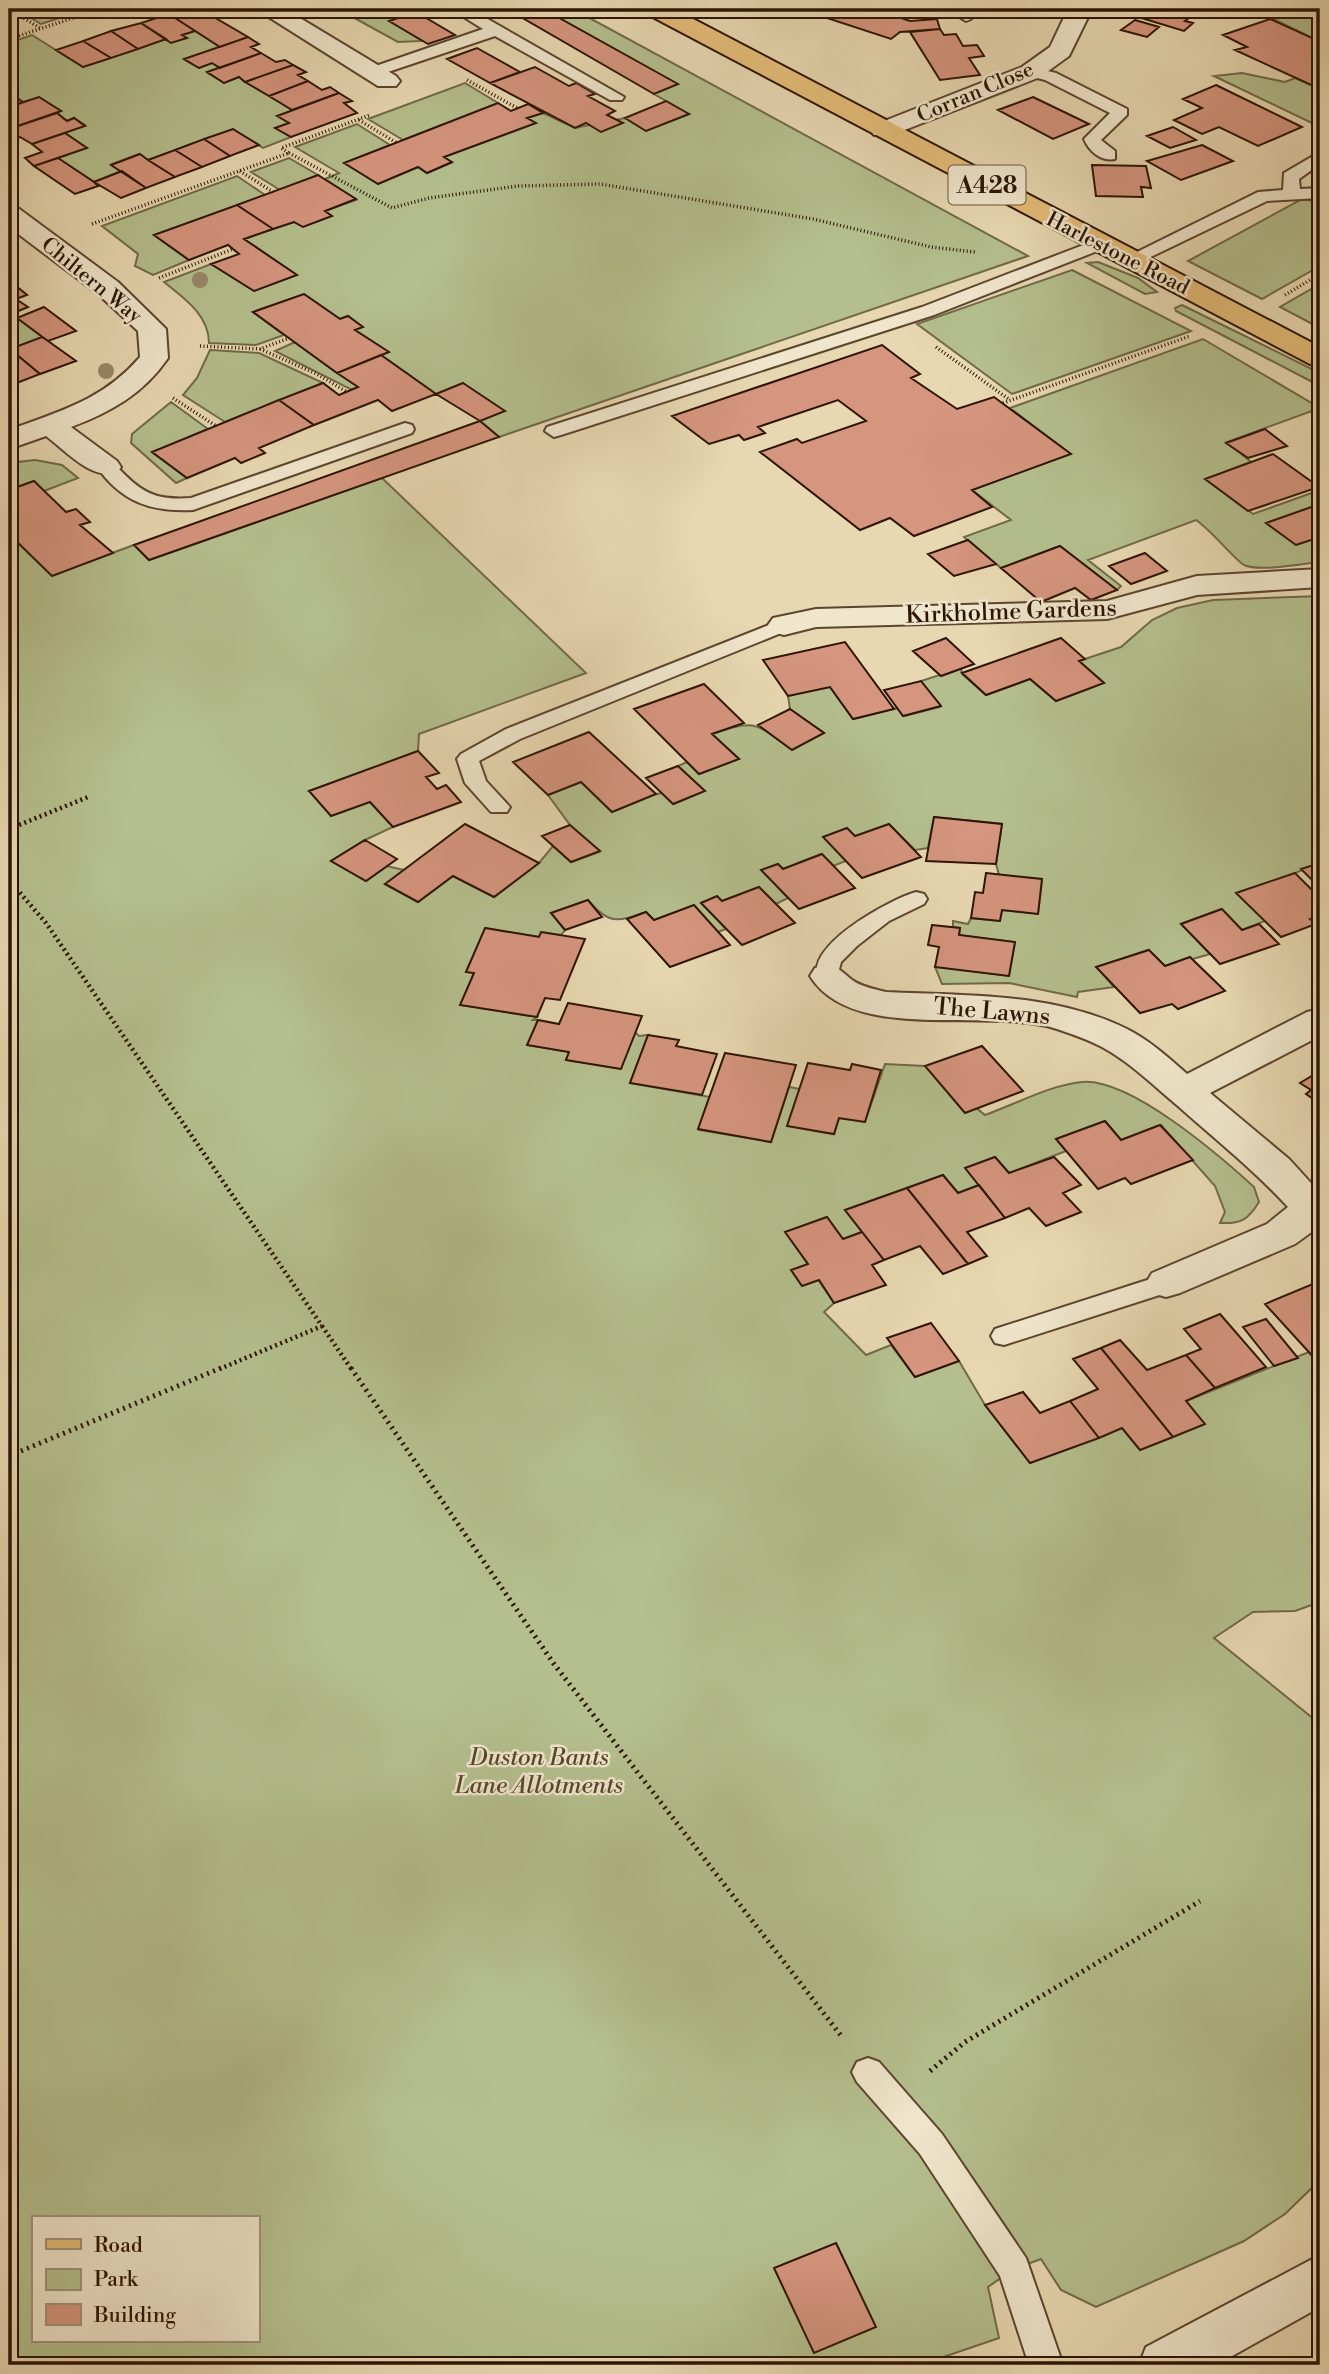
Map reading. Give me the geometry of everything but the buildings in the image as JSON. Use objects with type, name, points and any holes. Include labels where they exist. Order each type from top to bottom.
[{"type":"main road","name":"Harlestone Road","points":[[656,9],[1320,358]]},
{"type":"street","points":[[268,9],[380,76]]},
{"type":"street","name":"Corran Close","points":[[883,130],[1031,72],[1060,51],[1080,9]]},
{"type":"street","name":"Chiltern Way","points":[[9,214],[108,288],[152,329],[154,358],[130,386],[94,408],[52,427],[9,440]]},
{"type":"street","points":[[52,427],[106,467]]},
{"type":"street","name":"Kirkholme Gardens","points":[[784,625],[816,618],[1107,610],[1212,583],[1320,578]]},
{"type":"street","name":"The Lawns","points":[[828,976],[840,989],[858,998],[886,1004],[999,1008],[1063,1018],[1115,1038],[1151,1063],[1275,1168],[1316,1210],[1281,1234],[1166,1283]]},
{"type":"street","points":[[1184,1091],[1320,1021]]},
{"type":"street","points":[[1165,2365],[1320,2280]]},
{"type":"lane","points":[[459,9],[616,97]]},
{"type":"lane","points":[[380,76],[496,30]]},
{"type":"lane","points":[[1031,72],[1050,76],[1121,113],[1092,139],[1095,146],[1109,155]]},
{"type":"lane","points":[[1292,193],[1290,177],[1320,157]]},
{"type":"lane","points":[[1130,260],[1264,196],[1320,193]]},
{"type":"lane","points":[[554,432],[898,320],[1099,244]]},
{"type":"lane","points":[[106,467],[132,493],[156,507],[193,504],[405,429]]},
{"type":"lane","points":[[499,807],[476,783],[468,759],[513,734],[784,625]]},
{"type":"lane","points":[[828,976],[830,960],[848,942],[897,904],[916,899]]},
{"type":"lane","points":[[1004,1336],[1166,1283]]},
{"type":"lane","points":[[868,2072],[931,2144],[1014,2269],[1046,2365]]},
{"type":"path","points":[[9,9],[40,28]]},
{"type":"path","points":[[9,38],[100,9]]},
{"type":"path","points":[[467,80],[517,108]]},
{"type":"path","points":[[371,115],[281,148],[392,208],[429,198],[518,186],[600,184],[813,219],[931,247],[977,252]]},
{"type":"path","points":[[358,120],[397,142]]},
{"type":"path","points":[[88,226],[289,153]]},
{"type":"path","points":[[240,171],[272,192]]},
{"type":"path","points":[[151,281],[233,249]]},
{"type":"path","points":[[1275,302],[1320,274]]},
{"type":"path","points":[[898,320],[1010,400]]},
{"type":"path","points":[[1003,403],[1203,332]]},
{"type":"path","points":[[260,349],[289,338]]},
{"type":"path","points":[[200,346],[260,349],[317,374],[347,392]]},
{"type":"path","points":[[169,397],[180,401],[216,426]]},
{"type":"path","points":[[9,830],[88,797]]},
{"type":"path","points":[[9,880],[46,923],[554,1664],[868,2072]]},
{"type":"path","points":[[9,1456],[322,1326]]},
{"type":"path","points":[[894,2101],[965,2042],[1200,1901]]},
{"type":"green space","points":[[16,9],[88,9],[41,24]]},
{"type":"green space","points":[[338,9],[411,9],[416,12],[390,21],[422,41],[398,42]]},
{"type":"green space","points":[[543,9],[573,9],[1028,256],[499,437],[480,421],[504,411],[436,394],[381,355],[388,352],[355,330],[348,316],[340,319],[304,294],[253,312],[284,335],[256,345],[209,343],[205,324],[200,316],[164,282],[211,264],[254,291],[296,275],[244,239],[294,222],[331,216],[325,211],[356,200],[325,179],[339,173],[295,147],[357,124],[390,145],[345,163],[378,184],[418,167],[427,173],[451,163],[444,157],[535,123],[527,118],[543,113],[575,128],[625,118],[646,131],[689,114],[654,94],[677,84]]},
{"type":"green space","points":[[1288,9],[1320,9],[1320,36],[1314,39],[1268,16]]},
{"type":"green space","points":[[195,31],[220,47],[185,60],[199,68],[212,63],[220,68],[208,73],[224,83],[239,77],[292,110],[289,123],[276,128],[291,137],[263,148],[233,129],[148,160],[139,154],[112,164],[122,171],[94,182],[58,158],[86,148],[65,133],[85,125],[74,118],[67,121],[57,113],[61,111],[39,97],[23,102],[9,93],[9,43],[32,35],[83,67],[166,39],[186,38],[182,35]]},
{"type":"green space","points":[[1242,73],[1285,82],[1295,78],[1320,89],[1320,127],[1214,76]]},
{"type":"green space","points":[[465,83],[498,103],[403,140],[368,119]]},
{"type":"green space","points":[[289,158],[318,175],[280,190],[251,172]]},
{"type":"green space","points":[[237,176],[265,195],[154,235],[189,260],[153,275],[135,266],[138,254],[102,226]]},
{"type":"green space","points":[[1302,199],[1320,202],[1320,266],[1262,299],[1188,261]]},
{"type":"green space","points":[[1098,262],[1138,278],[1157,292],[1145,294],[1087,263]]},
{"type":"green space","points":[[1072,270],[1191,331],[1012,394],[917,324]]},
{"type":"green space","points":[[1320,284],[1320,328],[1280,307]]},
{"type":"green space","points":[[1182,305],[1320,373],[1320,386],[1176,311],[1175,308]]},
{"type":"green space","points":[[17,318],[42,337],[9,350],[9,321]]},
{"type":"green space","points":[[1203,339],[1320,408],[1227,442],[1251,462],[1206,479],[1253,514],[1320,490],[1320,504],[1267,523],[1296,545],[1320,537],[1320,562],[1270,568],[1244,565],[1196,520],[1088,560],[1121,586],[1117,590],[1060,546],[1001,568],[964,537],[1011,520],[972,490],[1070,454],[1010,408]]},
{"type":"green space","points":[[295,342],[358,387],[352,390],[275,351]]},
{"type":"green space","points":[[210,350],[259,353],[323,383],[225,422],[183,395],[197,378]]},
{"type":"green space","points":[[171,402],[208,429],[153,453],[187,478],[176,483],[131,443],[132,434]]},
{"type":"green space","points":[[35,460],[62,465],[78,478],[44,491],[34,481],[9,490],[9,463]]},
{"type":"green space","name":"Duston Bants Lane Allotments","points":[[382,478],[586,673],[419,734],[418,751],[310,791],[370,802],[393,827],[331,861],[366,881],[387,866],[404,870],[385,884],[418,902],[453,876],[494,897],[539,863],[553,846],[571,862],[599,852],[570,825],[548,795],[581,782],[612,812],[663,793],[674,804],[704,791],[678,766],[687,762],[699,774],[739,759],[712,734],[738,726],[755,726],[792,749],[824,733],[790,709],[788,696],[830,687],[853,719],[898,708],[904,716],[940,707],[921,681],[961,668],[962,674],[986,695],[1030,679],[1056,701],[1104,683],[1079,661],[1121,647],[1152,620],[1177,608],[1213,600],[1320,596],[1320,863],[1295,873],[1265,921],[1242,930],[1221,909],[1181,924],[1210,954],[1165,966],[1148,950],[1097,967],[1114,987],[1078,992],[1077,997],[1009,983],[942,984],[935,967],[1009,976],[1015,942],[959,935],[960,928],[953,927],[953,921],[968,924],[971,918],[1000,921],[1002,910],[1038,914],[1042,880],[999,875],[996,864],[1002,824],[934,817],[928,848],[915,850],[889,824],[846,861],[833,866],[821,854],[783,869],[778,864],[762,870],[788,898],[776,904],[759,887],[722,901],[717,897],[702,902],[726,929],[718,932],[654,920],[646,912],[614,919],[602,914],[588,900],[551,913],[565,930],[561,935],[542,932],[539,937],[486,928],[466,972],[474,973],[461,1005],[537,1017],[533,1020],[538,1020],[528,1045],[569,1052],[566,1060],[620,1069],[635,1032],[639,1036],[648,1035],[630,1083],[710,1097],[699,1130],[771,1142],[789,1087],[800,1089],[788,1126],[834,1134],[839,1118],[865,1122],[885,1064],[925,1066],[985,1115],[1070,1084],[1102,1084],[1124,1092],[1173,1121],[1254,1187],[1259,1202],[1251,1213],[1239,1222],[1220,1223],[1225,1212],[1215,1186],[1161,1125],[1121,1140],[1105,1121],[1056,1139],[1066,1151],[1009,1173],[995,1157],[966,1168],[979,1185],[958,1193],[943,1175],[845,1210],[862,1232],[843,1239],[827,1217],[786,1232],[834,1303],[824,1312],[866,1355],[891,1345],[915,1377],[959,1361],[985,1405],[1030,1463],[1122,1428],[1140,1450],[1204,1424],[1186,1401],[1309,1352],[1317,1361],[1320,1360],[1320,1602],[1295,1611],[1253,1612],[1214,1638],[1320,1724],[1320,2180],[1285,2214],[1244,2241],[1096,2307],[1061,2290],[1041,2259],[1014,2269],[988,2287],[999,2338],[920,2365],[9,2365],[9,534],[52,575],[134,545],[149,560]]}]
